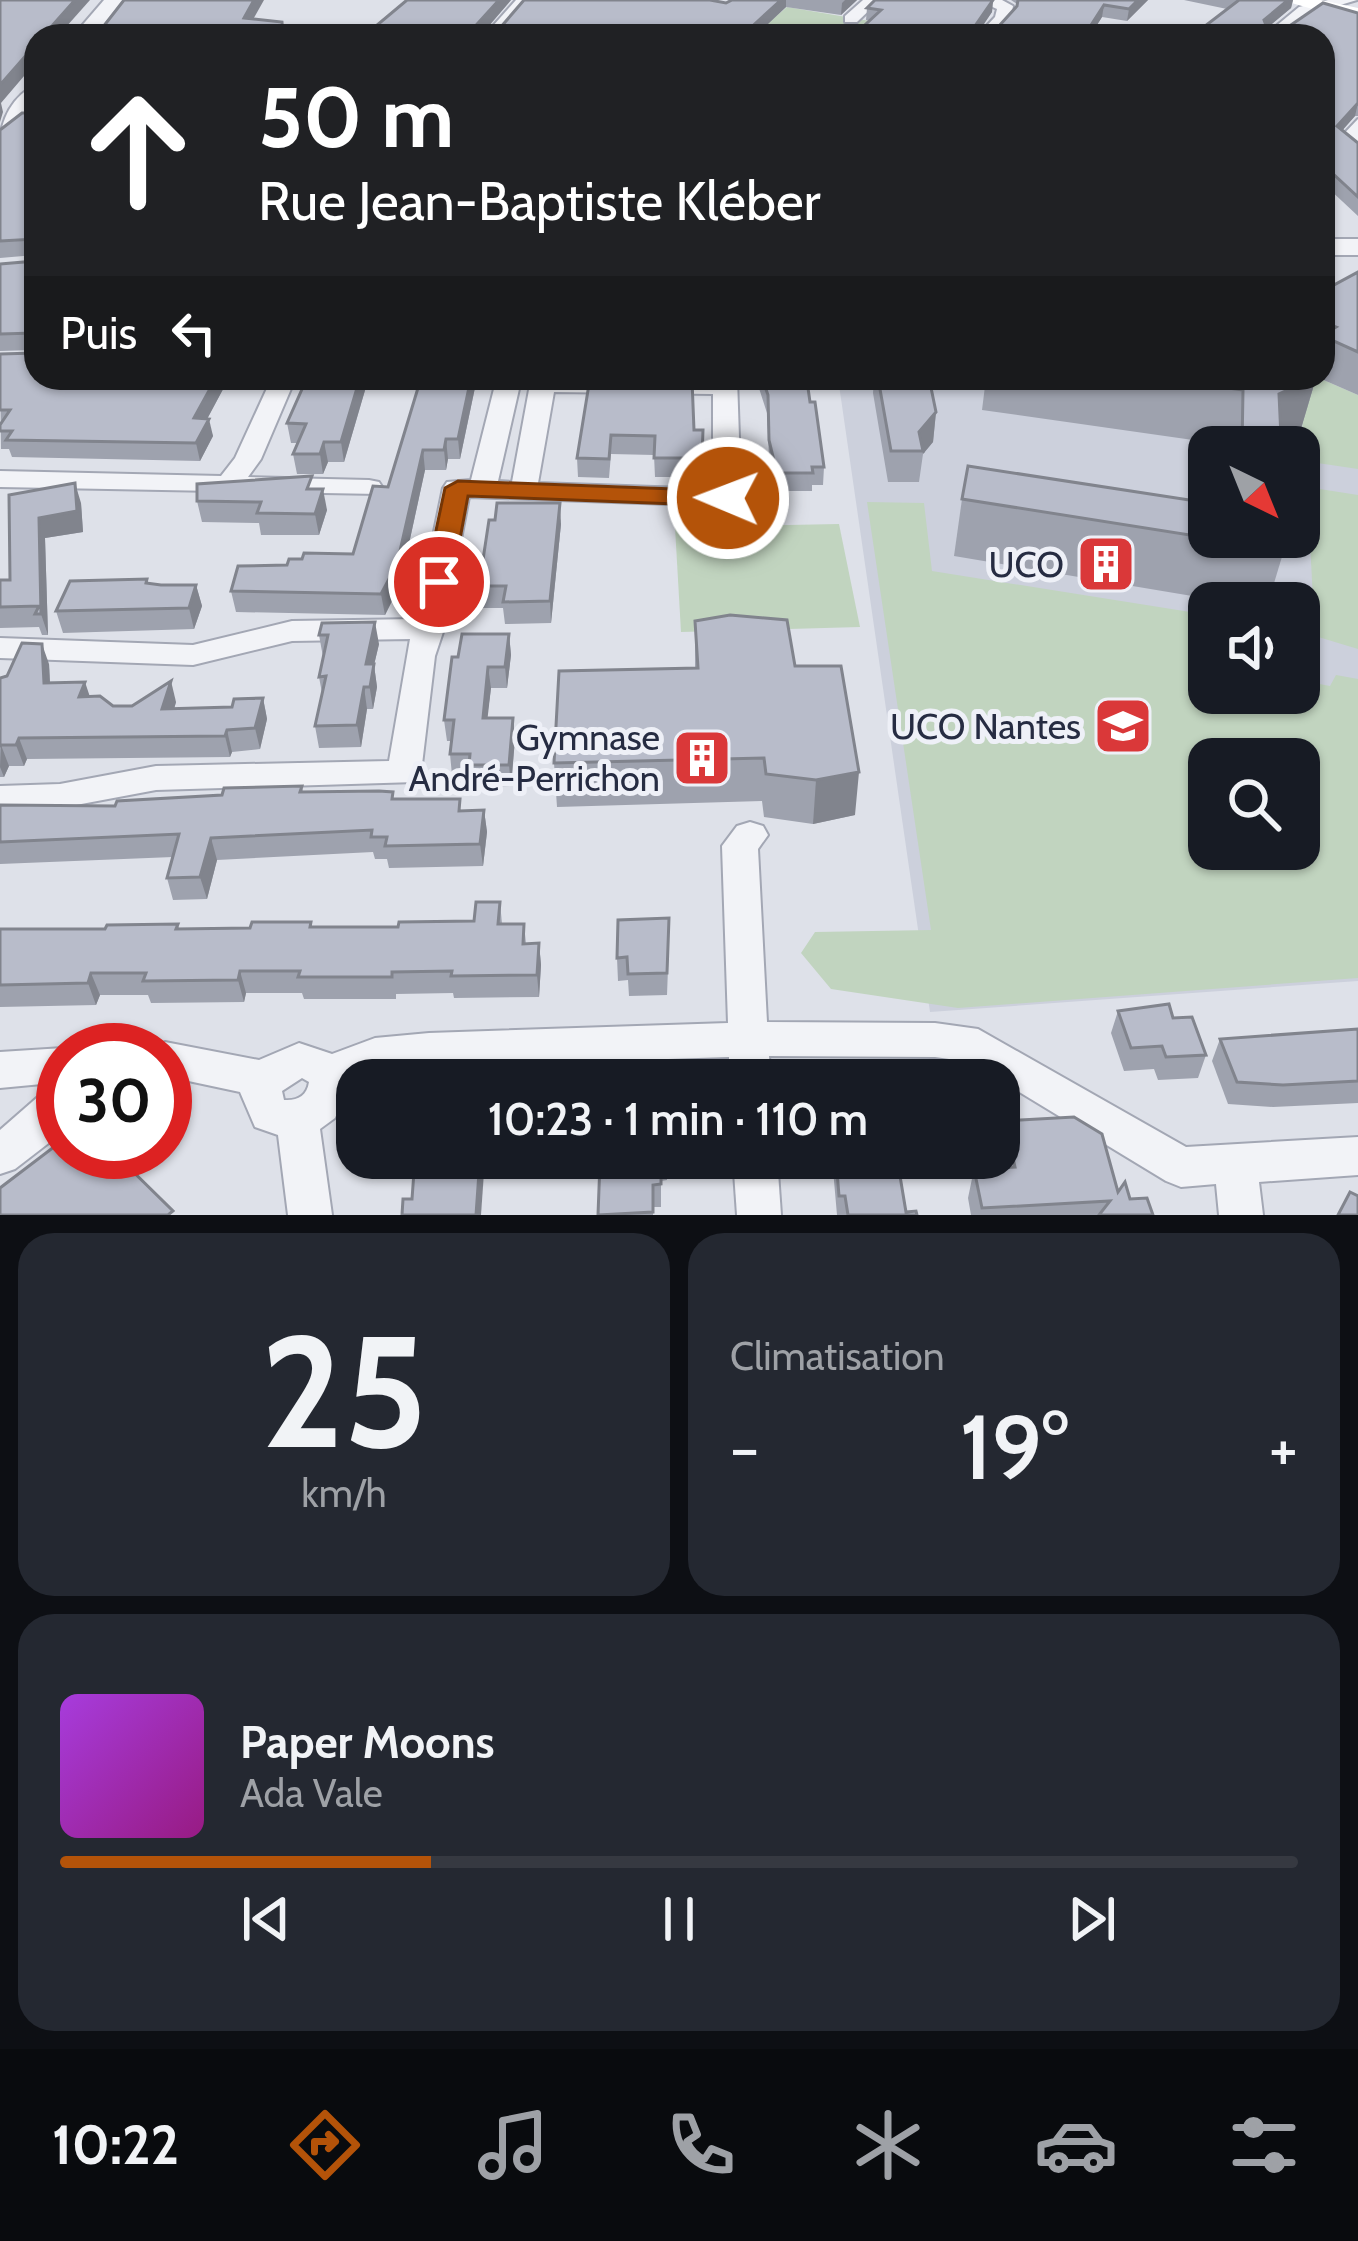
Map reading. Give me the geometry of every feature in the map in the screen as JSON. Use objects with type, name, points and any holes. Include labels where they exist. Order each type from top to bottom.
[{"type":"main road","points":[[1292,0],[1358,15]]},
{"type":"street","points":[[93,24],[114,0]]},
{"type":"street","points":[[502,24],[525,0]]},
{"type":"street","points":[[851,19],[872,0]]},
{"type":"street","points":[[985,0],[1005,8],[997,24]]},
{"type":"street","points":[[1287,24],[1305,10],[1348,0]]},
{"type":"street","points":[[1358,125],[1347,140],[1358,148]]},
{"type":"street","points":[[229,484],[248,458],[277,390]]},
{"type":"street","points":[[483,488],[507,390]]},
{"type":"street","points":[[524,488],[536,390]]},
{"type":"street","points":[[0,798],[60,796],[156,778],[404,773],[419,656],[429,629],[458,488],[728,498],[725,390]]},
{"type":"street","points":[[0,478],[369,488]]},
{"type":"street","points":[[0,648],[193,655],[292,631],[429,629]]},
{"type":"street","points":[[749,1059],[740,846],[751,835]]},
{"type":"street","points":[[365,1059],[393,1053],[749,1059],[935,1040],[978,1046],[1000,1059]]},
{"type":"street","points":[[292,1060],[308,1060],[330,1073],[331,1087],[324,1104],[297,1119],[277,1118],[264,1108],[260,1093],[266,1079],[292,1060]]},
{"type":"street","points":[[192,1064],[266,1079]]},
{"type":"street","points":[[0,1070],[36,1067]]},
{"type":"street","points":[[330,1073],[336,1071]]},
{"type":"street","points":[[1020,1071],[1181,1167],[1358,1156]]},
{"type":"street","points":[[297,1119],[310,1215]]},
{"type":"street","points":[[0,1155],[36,1128]]},
{"type":"street","points":[[1235,1164],[1241,1215]]},
{"type":"street","points":[[756,1179],[759,1215]]},
{"type":"shaded area","name":"UCO Nantes","points":[[840,390],[1221,390],[1358,429],[1358,981],[930,1012]]},
{"type":"green space","points":[[787,7],[878,24],[762,24]]},
{"type":"green space","points":[[1335,385],[1358,395],[1358,469],[1320,463],[1320,426],[1302,426],[1302,418],[1223,390],[1335,390]]},
{"type":"green space","points":[[1320,489],[1358,495],[1358,649],[1320,638],[1320,582],[1312,582],[1311,558],[1320,558]]},
{"type":"green space","points":[[867,502],[924,503],[932,571],[1188,612],[1188,714],[1320,714],[1320,684],[1330,686],[1336,675],[1358,679],[1358,978],[958,1008],[831,989],[801,953],[815,932],[931,930]]},
{"type":"green space","points":[[839,524],[860,627],[681,632],[675,527]]},
{"type":"building","points":[[0,0],[75,0],[54,24],[24,24],[24,58],[0,85]]},
{"type":"building","points":[[124,0],[254,0],[244,18],[282,24],[105,24]]},
{"type":"building","points":[[407,0],[499,0],[478,23],[482,24],[378,24]]},
{"type":"building","points":[[524,0],[781,0],[755,24],[503,24]]},
{"type":"building","points":[[875,0],[993,0],[976,24],[866,24],[881,10],[867,8]]},
{"type":"building","points":[[1018,0],[1138,0],[1129,9],[1104,5],[1092,24],[1001,24]]},
{"type":"building","points":[[1239,0],[1288,0],[1264,20],[1266,24],[1208,24]]},
{"type":"building","points":[[1323,3],[1358,13],[1358,103],[1337,126],[1358,143],[1358,197],[1335,176],[1335,24],[1292,24]]},
{"type":"building","points":[[22,113],[24,240],[0,241],[0,130]]},
{"type":"building","points":[[24,262],[24,333],[0,334],[0,264]]},
{"type":"building","points":[[1358,272],[1358,352],[1335,341],[1335,284]]},
{"type":"building","points":[[24,353],[24,390],[209,390],[194,418],[209,419],[196,443],[6,440],[12,431],[0,431],[10,410],[0,410],[0,354]]},
{"type":"building","points":[[302,390],[356,390],[341,442],[324,442],[320,454],[293,454],[306,424],[287,423]]},
{"type":"building","points":[[417,390],[468,390],[458,439],[446,439],[444,450],[423,450],[397,564],[381,594],[231,591],[238,566],[287,565],[289,559],[302,559],[304,553],[353,554],[373,486],[388,487]]},
{"type":"building","points":[[588,390],[692,390],[694,430],[703,430],[702,458],[654,458],[655,436],[611,435],[609,459],[577,458]]},
{"type":"building","points":[[766,390],[808,390],[810,402],[815,402],[824,467],[812,467],[813,473],[777,473],[769,440]]},
{"type":"building","points":[[880,390],[931,390],[936,412],[919,432],[923,451],[891,451]]},
{"type":"building","points":[[1243,390],[1288,390],[1279,394],[1280,426],[1242,426]]},
{"type":"building","points":[[968,466],[1188,500],[1188,535],[962,499]]},
{"type":"building","points":[[312,476],[307,489],[323,489],[315,514],[257,513],[261,502],[197,501],[197,484]]},
{"type":"building","points":[[75,483],[77,511],[39,518],[41,614],[35,614],[39,606],[0,607],[0,580],[10,580],[9,495]]},
{"type":"building","points":[[497,503],[560,503],[550,601],[503,602],[506,586],[479,586],[489,520],[495,520]]},
{"type":"building","points":[[147,579],[146,583],[161,585],[196,585],[189,608],[56,611],[70,581]]},
{"type":"building","points":[[730,615],[787,620],[795,666],[841,666],[859,772],[816,780],[766,774],[764,758],[554,763],[559,671],[698,668],[695,621]]},
{"type":"building","points":[[375,622],[366,664],[374,664],[370,687],[364,687],[357,725],[315,726],[326,676],[319,677],[328,635],[319,635],[322,623]]},
{"type":"building","points":[[462,634],[509,634],[505,667],[488,667],[483,718],[513,718],[509,765],[469,765],[470,754],[450,754],[454,720],[444,720],[452,657],[458,657]]},
{"type":"building","points":[[22,643],[42,644],[44,683],[85,682],[79,697],[100,696],[113,706],[132,706],[171,681],[162,709],[232,707],[234,699],[263,698],[255,728],[227,730],[225,736],[19,738],[16,745],[0,747],[0,678],[7,676]]},
{"type":"building","points":[[302,786],[300,792],[379,791],[393,792],[392,799],[460,799],[459,811],[484,810],[480,844],[385,846],[387,837],[371,837],[372,830],[211,838],[200,877],[167,878],[179,834],[0,842],[0,805],[115,806],[117,801],[222,795],[224,788]]},
{"type":"building","points":[[476,902],[500,902],[498,924],[524,924],[523,944],[539,943],[537,975],[451,976],[452,971],[392,972],[392,977],[298,977],[300,971],[240,971],[238,980],[143,981],[146,973],[91,973],[88,983],[0,985],[0,929],[178,924],[176,929],[250,928],[252,922],[398,927],[399,922],[474,921]]},
{"type":"building","points":[[669,918],[667,973],[628,974],[627,957],[617,958],[618,920]]},
{"type":"building","points":[[1169,1004],[1173,1018],[1192,1017],[1206,1055],[1166,1057],[1162,1046],[1131,1048],[1118,1011]]},
{"type":"building","points":[[1358,1029],[1358,1081],[1237,1082],[1220,1039]]},
{"type":"building","points":[[1074,1117],[1102,1134],[1118,1192],[1125,1182],[1130,1199],[1147,1198],[1153,1215],[1099,1215],[1110,1201],[982,1208],[976,1179],[1020,1179],[1020,1120]]},
{"type":"building","points":[[36,1161],[36,1179],[140,1179],[173,1211],[168,1215],[0,1215],[0,1188]]},
{"type":"building","points":[[413,1179],[479,1179],[476,1215],[402,1215],[403,1199],[412,1199]]},
{"type":"building","points":[[599,1179],[661,1179],[661,1184],[653,1185],[653,1212],[598,1215]]},
{"type":"building","points":[[838,1179],[900,1179],[906,1212],[917,1215],[848,1215],[845,1196],[839,1196]]},
{"type":"building","points":[[1350,1192],[1358,1196],[1358,1215],[1338,1215]]},
{"type":"place","name":"UCO","points":[[1106,564]]},
{"type":"place","name":"UCO Nantes","points":[[1123,726]]},
{"type":"place","name":"Gymnase André-Perrichon","points":[[702,758]]},
{"type":"route","points":[[439,582],[458,488],[728,498]]}]
